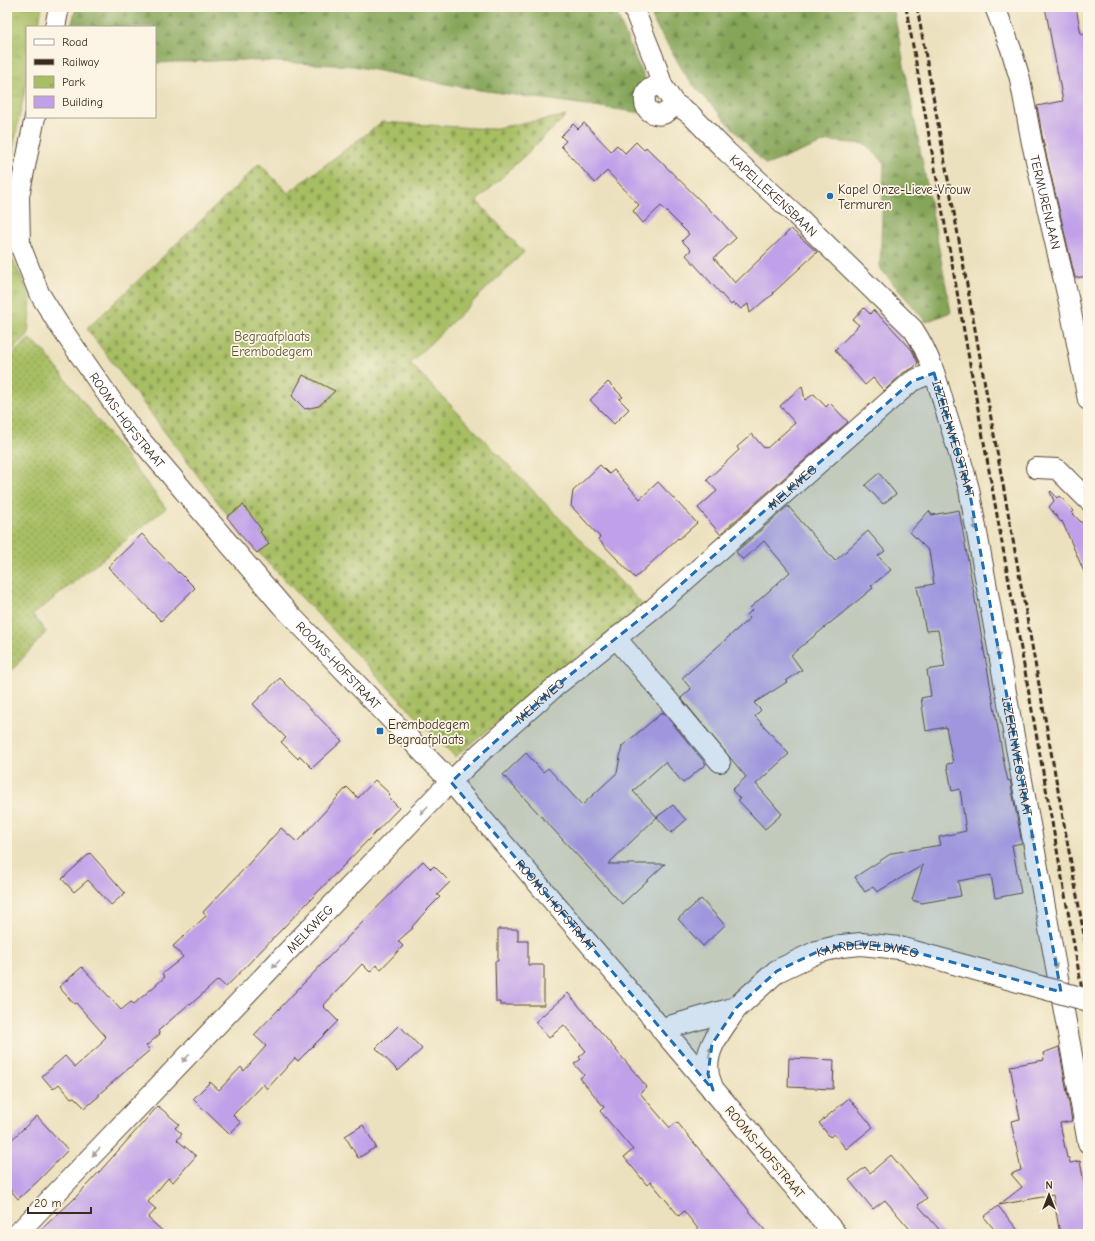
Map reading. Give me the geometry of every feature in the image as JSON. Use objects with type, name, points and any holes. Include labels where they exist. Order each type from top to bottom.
[{"type":"street","points":[[55,26],[59,7]]},
{"type":"street","name":"KAPELLEKENSBAAN","points":[[633,7],[655,62],[662,85],[674,103],[690,114],[727,152],[796,214],[912,329],[921,342],[934,373]]},
{"type":"street","name":"TERMURENLAAN","points":[[995,7],[1011,49],[1020,79],[1032,143],[1067,294],[1088,400]]},
{"type":"street","name":"ROOMS-HOFSTRAAT","points":[[35,118],[19,196],[20,244],[39,293],[59,326],[132,430],[282,606],[451,782],[835,1234]]},
{"type":"street","name":"IJZERENWEGSTRAAT","points":[[934,373],[968,489],[1088,1143]]},
{"type":"street","name":"MELKWEG","points":[[17,1234],[481,752],[556,686],[654,608],[911,382],[934,373]]},
{"type":"street","points":[[1036,468],[1056,468],[1088,500]]},
{"type":"street","points":[[616,638],[720,762]]},
{"type":"street","name":"KAARDEVELDWEG","points":[[662,1029],[736,1008],[777,971],[817,952],[841,946],[861,944],[900,948],[1088,1000]]},
{"type":"street","points":[[713,1090],[708,1074],[709,1053],[712,1044],[736,1008]]},
{"type":"highlighted area","points":[[934,373],[969,489],[1061,992],[900,948],[861,944],[841,946],[817,952],[777,971],[736,1008],[712,1044],[708,1074],[713,1090],[451,782],[556,686],[654,608],[911,382]]},
{"type":"green space","points":[[7,7],[42,7],[38,26],[26,26],[26,83],[7,187]]},
{"type":"green space","points":[[76,7],[614,7],[636,60],[664,116],[473,89],[353,66],[239,60],[156,63],[156,26],[71,26]]},
{"type":"green space","points":[[648,7],[893,7],[951,312],[926,322],[880,268],[884,162],[865,144],[828,141],[766,165],[688,79],[655,24]]},
{"type":"green space","name":"Begraafplaats Erembodegem","points":[[566,116],[477,201],[524,252],[410,363],[643,605],[455,757],[261,555],[229,517],[87,329],[237,186],[259,163],[288,193],[382,122],[490,129]]},
{"type":"green space","points":[[7,222],[9,252],[31,297],[28,335],[7,355]]},
{"type":"green space","points":[[29,339],[43,350],[166,508],[33,615],[46,632],[7,676],[7,359]]},
{"type":"building","points":[[1045,7],[1076,7],[1081,34],[1088,33],[1088,276],[1075,278],[1043,141],[1037,106],[1063,101]]},
{"type":"building","points":[[584,123],[611,151],[617,145],[625,153],[636,142],[644,150],[646,147],[721,221],[736,238],[714,258],[735,283],[791,229],[817,252],[773,293],[774,294],[750,313],[748,304],[741,309],[736,304],[735,306],[733,303],[731,305],[686,255],[691,250],[682,241],[689,234],[661,206],[643,223],[633,211],[639,205],[607,171],[595,183],[561,146],[566,141],[561,136],[573,124],[578,129]]},
{"type":"building","points":[[864,308],[870,314],[873,310],[888,324],[912,350],[918,363],[913,368],[903,373],[884,391],[873,378],[865,385],[835,350],[859,325],[853,320]]},
{"type":"building","points":[[303,375],[335,391],[319,406],[305,409],[292,396]]},
{"type":"building","points":[[608,382],[623,397],[619,399],[629,409],[614,424],[590,400]]},
{"type":"building","points":[[802,386],[805,400],[814,394],[826,407],[830,403],[848,422],[720,534],[698,508],[717,491],[707,480],[739,450],[737,447],[752,434],[764,448],[767,448],[795,423],[780,406]]},
{"type":"building","points":[[600,465],[609,474],[614,470],[640,499],[658,482],[697,523],[679,539],[678,538],[635,578],[598,539],[600,537],[571,506],[573,491]]},
{"type":"building","points":[[879,473],[896,494],[883,504],[865,485]]},
{"type":"building","points":[[1051,491],[1057,498],[1059,496],[1067,503],[1074,511],[1072,513],[1088,529],[1088,581],[1062,521],[1061,522],[1049,507],[1054,501],[1050,492]]},
{"type":"building","points":[[243,505],[262,530],[260,532],[269,544],[257,553],[227,517]]},
{"type":"building","points":[[788,506],[835,561],[868,531],[885,551],[878,556],[891,570],[871,586],[873,588],[791,655],[802,670],[786,681],[787,682],[754,703],[761,710],[755,716],[789,754],[756,784],[782,814],[765,829],[738,800],[740,799],[732,790],[746,777],[681,698],[691,689],[682,678],[750,618],[747,615],[752,610],[750,608],[790,572],[764,541],[743,560],[736,552]]},
{"type":"building","points":[[959,510],[1005,768],[1008,781],[1010,780],[1022,843],[1012,845],[1021,893],[995,898],[991,875],[958,881],[961,896],[922,903],[912,900],[923,865],[877,892],[873,887],[865,892],[855,877],[892,853],[941,845],[939,837],[966,831],[960,789],[952,791],[947,764],[953,763],[946,727],[926,731],[921,698],[931,696],[927,670],[945,667],[938,630],[926,631],[917,587],[934,584],[929,551],[910,532],[929,511],[932,515]]},
{"type":"building","points":[[142,534],[178,573],[179,572],[195,588],[161,621],[108,567]]},
{"type":"building","points":[[280,678],[342,741],[312,768],[300,756],[298,759],[281,742],[286,738],[253,704]]},
{"type":"building","points":[[663,712],[706,764],[683,783],[665,762],[633,791],[657,817],[608,864],[665,864],[622,904],[503,775],[526,753],[543,772],[548,768],[582,805],[617,773],[622,746]]},
{"type":"building","points":[[375,780],[390,794],[388,797],[399,808],[226,987],[218,980],[190,1005],[189,1004],[158,1031],[160,1034],[146,1046],[150,1050],[85,1108],[74,1097],[71,1098],[59,1084],[53,1089],[42,1076],[65,1056],[75,1067],[102,1043],[101,1042],[106,1037],[76,1003],[74,1004],[59,987],[82,967],[121,1010],[131,1002],[134,1004],[165,977],[162,974],[183,957],[173,946],[206,916],[203,912],[281,828],[297,842],[347,787],[358,798]]},
{"type":"building","points":[[673,805],[686,820],[671,833],[657,817]]},
{"type":"building","points":[[90,853],[125,893],[111,905],[88,880],[74,892],[62,879]]},
{"type":"building","points":[[423,861],[431,869],[434,866],[450,882],[437,895],[440,897],[424,913],[412,927],[413,928],[398,941],[403,946],[381,969],[376,965],[370,972],[362,964],[323,1006],[338,1021],[298,1061],[295,1058],[267,1089],[263,1084],[233,1115],[241,1123],[229,1134],[193,1099],[210,1082],[219,1090],[241,1067],[244,1071],[266,1046],[254,1035]]},
{"type":"building","points":[[701,899],[725,925],[703,946],[678,919]]},
{"type":"building","points":[[498,929],[518,929],[518,941],[528,941],[528,965],[544,965],[544,1005],[500,1005],[500,1002],[496,1002],[495,961],[498,961]]},
{"type":"building","points":[[568,993],[647,1087],[640,1093],[670,1128],[677,1122],[768,1234],[702,1234],[684,1211],[679,1216],[651,1182],[647,1185],[624,1157],[633,1150],[600,1111],[604,1107],[580,1078],[584,1075],[574,1064],[581,1059],[579,1057],[586,1051],[564,1025],[549,1038],[535,1022]]},
{"type":"building","points":[[399,1025],[422,1049],[398,1071],[376,1048]]},
{"type":"building","points":[[1059,1047],[1072,1121],[1060,1123],[1067,1158],[1069,1158],[1070,1163],[1080,1161],[1088,1204],[1088,1234],[1060,1234],[1053,1195],[999,1205],[1022,1187],[1011,1174],[1021,1170],[1011,1121],[1020,1119],[1010,1066],[1044,1060],[1043,1053]]},
{"type":"building","points":[[789,1058],[834,1060],[833,1089],[788,1087]]},
{"type":"building","points":[[849,1098],[873,1127],[846,1149],[834,1134],[830,1137],[819,1123]]},
{"type":"building","points":[[158,1106],[179,1124],[175,1128],[182,1134],[177,1140],[196,1156],[173,1182],[168,1178],[148,1202],[156,1209],[148,1218],[166,1234],[36,1234],[72,1201]]},
{"type":"building","points":[[37,1116],[68,1150],[18,1199],[7,1186],[7,1144]]},
{"type":"building","points":[[363,1125],[376,1147],[358,1158],[345,1136]]},
{"type":"building","points":[[891,1155],[927,1198],[918,1205],[943,1234],[914,1234],[885,1200],[873,1209],[849,1180],[865,1167],[870,1173]]},
{"type":"building","points":[[998,1206],[1021,1234],[998,1234],[984,1217]]},
{"type":"railway","points":[[906,7],[1088,1023]]},
{"type":"railway","points":[[917,7],[1088,957]]},
{"type":"place","name":"Kapel Onze-Lieve-Vrouw Termuren","points":[[830,196]]},
{"type":"place","name":"Erembodegem Begraafplaats","points":[[380,731]]}]
